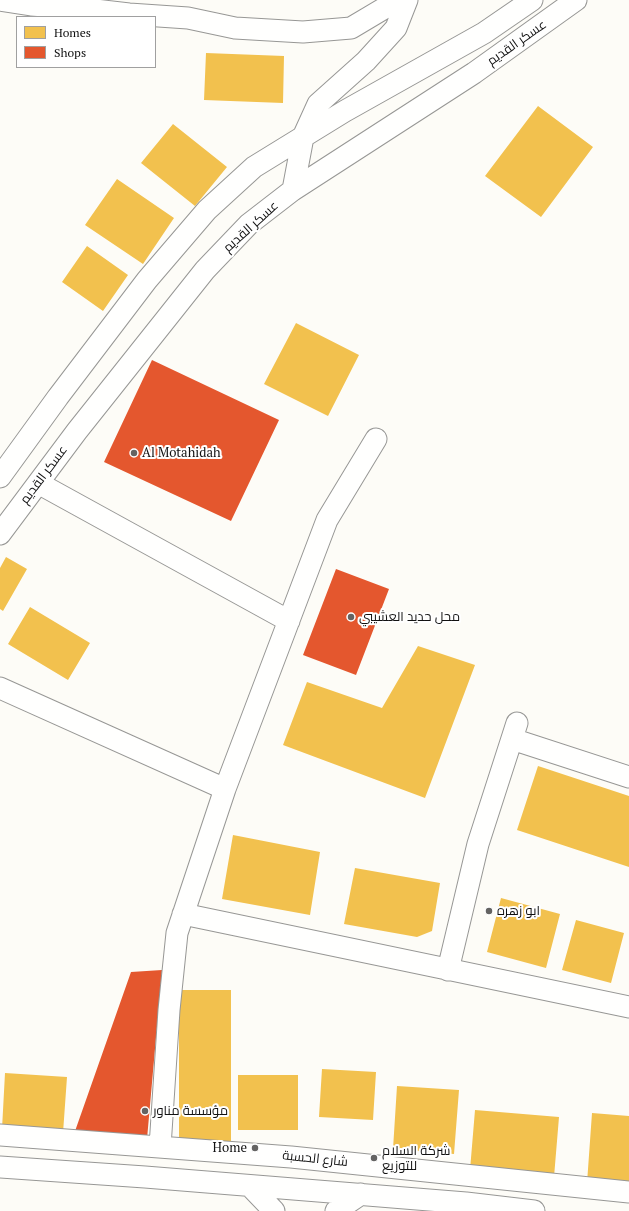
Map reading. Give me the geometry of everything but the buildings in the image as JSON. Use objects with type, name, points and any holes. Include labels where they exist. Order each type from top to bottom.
[{"type":"street","points":[[0,0],[31,5],[188,18],[235,28],[304,32],[350,28],[398,0]]},
{"type":"street","points":[[293,190],[303,138],[318,104],[366,61],[396,28],[407,0]]},
{"type":"street","name":"عسكر القديم","points":[[0,477],[147,280],[207,210],[254,167],[352,108],[484,33],[532,0]]},
{"type":"street","name":"عسكر القديم","points":[[0,534],[77,431],[205,270],[250,224],[293,190],[474,73],[576,0]]},
{"type":"street","points":[[160,1147],[169,1010],[177,933],[225,789],[327,520],[376,439]]},
{"type":"street","points":[[38,483],[289,621]]},
{"type":"street","points":[[0,688],[225,789]]},
{"type":"street","points":[[448,970],[478,844],[515,731],[629,778]]},
{"type":"street","points":[[183,914],[629,1007]]},
{"type":"street","name":"شارع الحسبة","points":[[0,1135],[291,1157],[629,1192]]},
{"type":"street","points":[[0,1167],[361,1194],[466,1203],[534,1211]]},
{"type":"street","points":[[250,1186],[274,1211]]},
{"type":"street","points":[[336,1211],[361,1194]]},
{"type":"place","name":"Al Motahidah","points":[[134,453]]},
{"type":"place","name":"محل حديد العشيبي","points":[[351,617]]},
{"type":"place","name":"ابو زهره","points":[[489,911]]},
{"type":"place","name":"مؤسسة مناور","points":[[145,1111]]},
{"type":"place","name":"Home","points":[[255,1148]]},
{"type":"place","name":"شركة السلام للتوزيع","points":[[374,1158]]}]
